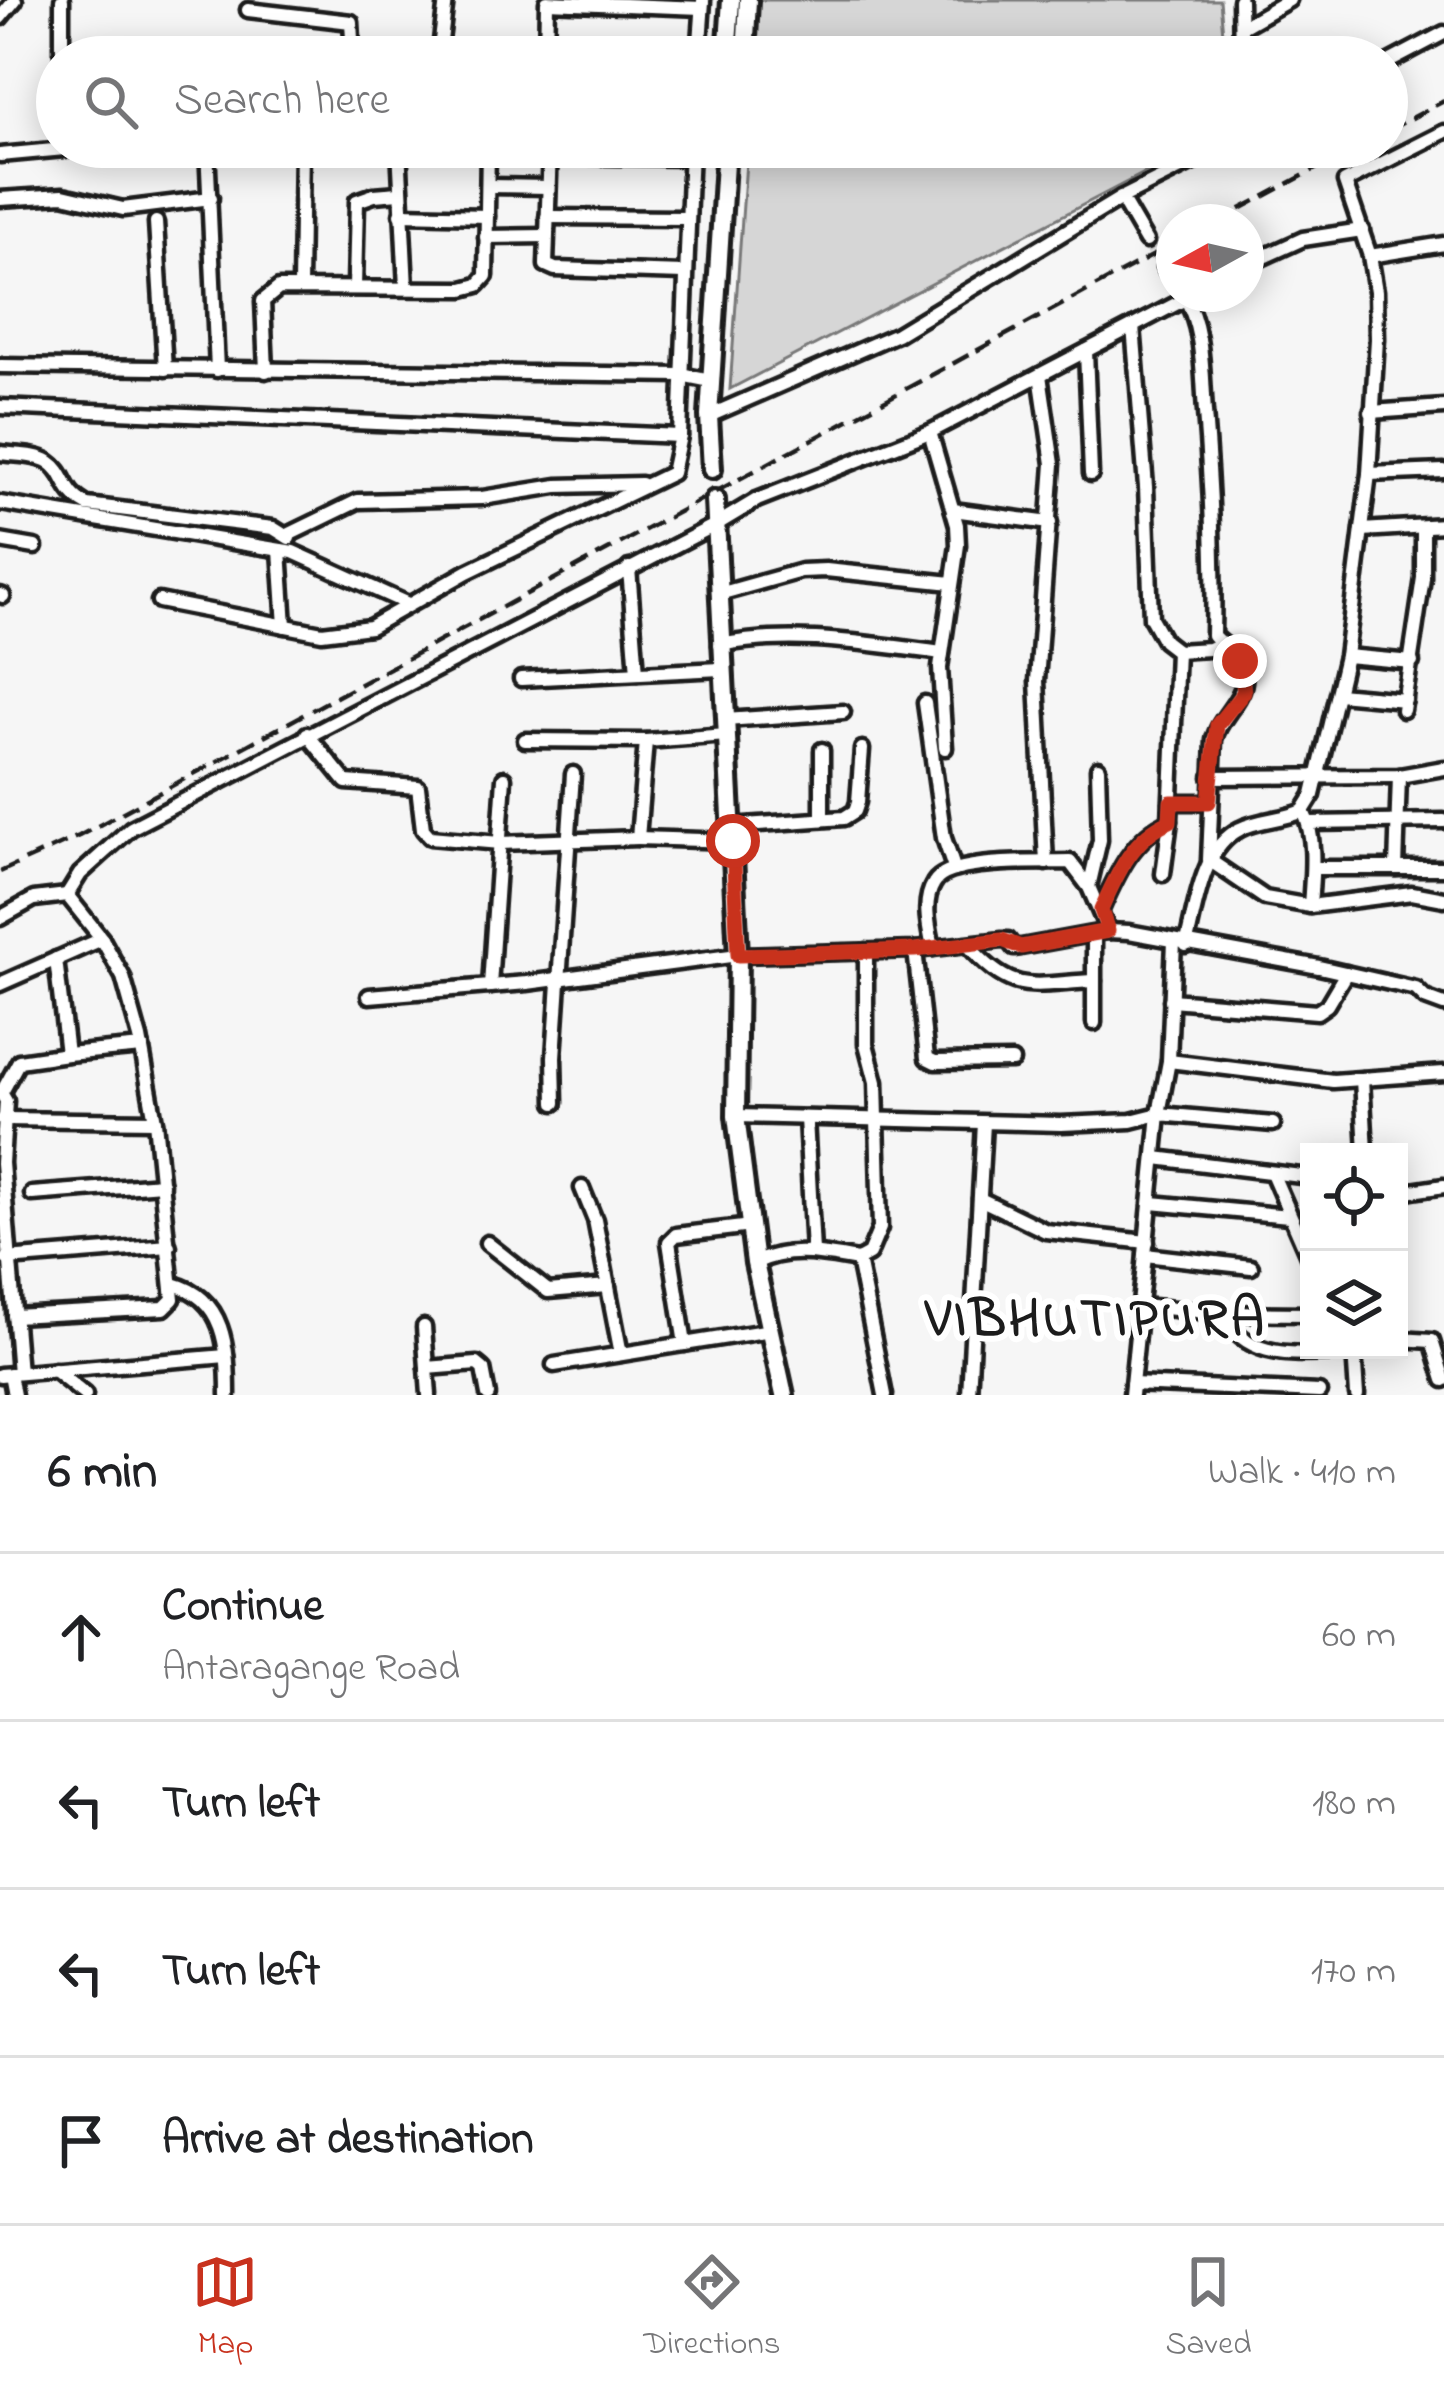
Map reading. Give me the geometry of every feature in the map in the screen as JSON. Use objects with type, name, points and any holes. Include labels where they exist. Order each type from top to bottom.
[{"type":"street","points":[[0,18],[15,0]]},
{"type":"street","points":[[62,0],[62,36]]},
{"type":"street","points":[[442,36],[446,0]]},
{"type":"street","points":[[729,36],[731,0]]},
{"type":"street","points":[[746,36],[748,0]]},
{"type":"street","points":[[1240,0],[1242,36]]},
{"type":"street","points":[[1242,26],[1289,0]]},
{"type":"street","points":[[546,36],[547,1],[702,4],[700,36]]},
{"type":"street","points":[[248,10],[351,22],[351,36]]},
{"type":"street","points":[[1408,52],[1444,33]]},
{"type":"street","points":[[1408,150],[1444,132]]},
{"type":"street","points":[[0,154],[36,151]]},
{"type":"street","points":[[209,168],[217,370]]},
{"type":"street","points":[[300,287],[302,168]]},
{"type":"street","points":[[399,168],[406,288]]},
{"type":"street","points":[[266,371],[263,302],[280,288],[463,289],[478,285],[486,276],[488,168]]},
{"type":"street","points":[[549,168],[546,265],[684,273]]},
{"type":"street","points":[[159,601],[322,633],[370,627],[673,472],[680,436],[690,168]]},
{"type":"street","points":[[712,469],[709,416],[725,168]]},
{"type":"street","points":[[709,416],[897,334],[1121,198],[1181,168]]},
{"type":"street","points":[[1310,906],[1313,868],[1306,817],[1346,656],[1369,474],[1377,307],[1370,256],[1345,182],[1373,168]]},
{"type":"street","points":[[488,186],[548,187]]},
{"type":"street","points":[[355,287],[357,201],[399,193]]},
{"type":"street","points":[[0,199],[63,195],[123,209],[211,198]]},
{"type":"street","points":[[1121,198],[1146,241]]},
{"type":"street","points":[[401,214],[487,216]]},
{"type":"street","points":[[547,217],[686,218]]},
{"type":"street","points":[[156,222],[165,369]]},
{"type":"street","points":[[1264,257],[1303,239],[1362,230]]},
{"type":"street","points":[[486,237],[546,236]]},
{"type":"street","points":[[1370,256],[1444,244]]},
{"type":"street","points":[[68,895],[80,874],[131,828],[758,500],[929,432],[1159,312]]},
{"type":"street","points":[[1193,312],[1215,554],[1213,635],[1240,661],[1245,681],[1238,703],[1217,725],[1209,860]]},
{"type":"street","points":[[1133,326],[1151,618],[1164,641],[1177,651],[1220,644]]},
{"type":"street","points":[[1086,351],[1091,475]]},
{"type":"street","points":[[0,366],[681,375],[711,381]]},
{"type":"street","points":[[1040,375],[1051,436],[1050,523],[1037,681],[1046,863]]},
{"type":"street","points":[[0,407],[680,436]]},
{"type":"street","points":[[1371,412],[1444,407]]},
{"type":"street","points":[[929,432],[953,510],[958,545],[942,653],[945,748]]},
{"type":"street","points":[[0,453],[45,459],[71,497],[87,505],[273,528],[288,535]]},
{"type":"street","points":[[1369,474],[1444,471]]},
{"type":"street","points":[[288,535],[358,501],[482,498],[557,486],[621,487],[654,482]]},
{"type":"street","points":[[715,500],[738,955],[736,1116],[755,1263],[784,1395]]},
{"type":"street","points":[[0,503],[286,551],[408,604]]},
{"type":"street","points":[[953,510],[1050,523]]},
{"type":"street","points":[[1362,530],[1444,525]]},
{"type":"street","points":[[1338,694],[1404,705],[1424,578],[1423,527]]},
{"type":"street","points":[[285,626],[288,535]]},
{"type":"street","points":[[0,541],[34,547]]},
{"type":"street","points":[[629,568],[637,674]]},
{"type":"street","points":[[719,594],[826,570],[952,583]]},
{"type":"street","points":[[720,645],[759,637],[844,640],[942,653]]},
{"type":"street","points":[[1163,874],[1170,821],[1177,651]]},
{"type":"street","points":[[1346,656],[1412,662]]},
{"type":"street","points":[[521,679],[721,670]]},
{"type":"street","points":[[926,703],[944,838],[955,868]]},
{"type":"street","points":[[525,740],[646,741],[843,712]]},
{"type":"street","points":[[308,734],[346,782],[418,787],[423,830],[430,837],[500,843],[732,833],[844,818],[855,811],[862,749]]},
{"type":"street","points":[[638,838],[646,741]]},
{"type":"street","points":[[821,819],[822,750]]},
{"type":"street","points":[[1211,777],[1399,776],[1444,768]]},
{"type":"street","points":[[1089,887],[1100,840],[1098,769]]},
{"type":"street","points":[[555,1103],[573,774]]},
{"type":"street","points":[[1396,868],[1399,776]]},
{"type":"street","points":[[490,986],[504,778]]},
{"type":"street","points":[[1171,802],[1209,802]]},
{"type":"street","points":[[1319,1392],[1132,1389],[1180,943],[1209,860],[1242,827],[1306,817],[1444,821]]},
{"type":"street","points":[[1094,1023],[1101,910],[1124,861],[1155,827],[1170,821]]},
{"type":"street","points":[[1209,860],[1265,898],[1310,906],[1412,893],[1444,898]]},
{"type":"street","points":[[933,948],[927,919],[930,896],[934,883],[955,868],[1070,862],[1101,910]]},
{"type":"street","points":[[1313,868],[1444,868]]},
{"type":"street","points":[[0,918],[34,898],[68,895]]},
{"type":"street","points":[[14,1316],[164,1308],[173,1299],[155,1121],[142,1047],[123,976],[68,895]]},
{"type":"street","points":[[369,996],[560,979],[738,955],[915,950],[1009,940],[1021,947],[1101,933],[1346,973],[1417,989],[1444,1005]]},
{"type":"street","points":[[0,984],[102,939]]},
{"type":"street","points":[[968,945],[1002,979],[1026,985],[1094,980]]},
{"type":"street","points":[[915,950],[927,1058],[935,1062],[1012,1060]]},
{"type":"street","points":[[755,1263],[766,1257],[812,1252],[858,1260],[869,1253],[880,1228],[876,1082],[866,1044],[866,951]]},
{"type":"street","points":[[56,959],[67,1054]]},
{"type":"street","points":[[1171,1000],[1317,1012],[1327,1006],[1346,973]]},
{"type":"street","points":[[14,1395],[10,1374],[14,1316],[5,1290],[1,1163],[6,1101],[1,1091],[19,1061],[142,1047]]},
{"type":"street","points":[[1168,1061],[1333,1081],[1444,1073]]},
{"type":"street","points":[[1362,1079],[1366,1143]]},
{"type":"street","points":[[736,1116],[984,1123],[1131,1121],[1160,1114],[1273,1124]]},
{"type":"street","points":[[806,1118],[812,1252]]},
{"type":"street","points":[[3,1119],[155,1121]]},
{"type":"street","points":[[969,1394],[984,1123]]},
{"type":"street","points":[[1156,1158],[1300,1176]]},
{"type":"street","points":[[1273,1175],[1306,1251]]},
{"type":"street","points":[[32,1194],[162,1184]]},
{"type":"street","points":[[1408,1192],[1444,1186]]},
{"type":"street","points":[[582,1188],[595,1220],[621,1354]]},
{"type":"street","points":[[980,1199],[1046,1231],[1251,1267]]},
{"type":"street","points":[[1152,1203],[1289,1216]]},
{"type":"street","points":[[685,1344],[669,1242],[676,1235],[751,1226]]},
{"type":"street","points":[[488,1243],[548,1291],[608,1286]]},
{"type":"street","points":[[5,1251],[169,1246]]},
{"type":"street","points":[[858,1260],[885,1395]]},
{"type":"street","points":[[173,1284],[205,1297],[213,1309],[226,1356],[228,1395]]},
{"type":"street","points":[[1142,1306],[1300,1314]]},
{"type":"street","points":[[1220,1313],[1242,1342],[1262,1351],[1300,1351]]},
{"type":"street","points":[[424,1327],[429,1395]]},
{"type":"street","points":[[554,1365],[770,1330]]},
{"type":"street","points":[[1408,1340],[1432,1341],[1444,1380]]},
{"type":"street","points":[[10,1374],[226,1356]]},
{"type":"street","points":[[1355,1359],[1358,1395]]},
{"type":"street","points":[[428,1368],[477,1364],[483,1369],[488,1395]]},
{"type":"street","points":[[54,1370],[85,1395]]},
{"type":"shaded area","points":[[1220,0],[1223,36],[754,36],[756,2]]},
{"type":"shaded area","points":[[746,168],[1154,168],[730,389]]},
{"type":"tunnel","points":[[1146,241],[1156,255]]},
{"type":"railway","points":[[1408,120],[1444,101]]},
{"type":"railway","points":[[1250,204],[1318,168]]},
{"type":"railway","points":[[0,872],[79,836],[1156,254]]},
{"type":"district","name":"VIBHUTIPURA","points":[[1096,1316]]},
{"type":"route","points":[[733,841],[738,955],[915,950],[1002,940],[1021,947],[1108,931],[1101,910],[1124,861],[1155,827],[1170,821],[1171,802],[1209,802],[1217,725],[1244,692],[1240,661]]}]
